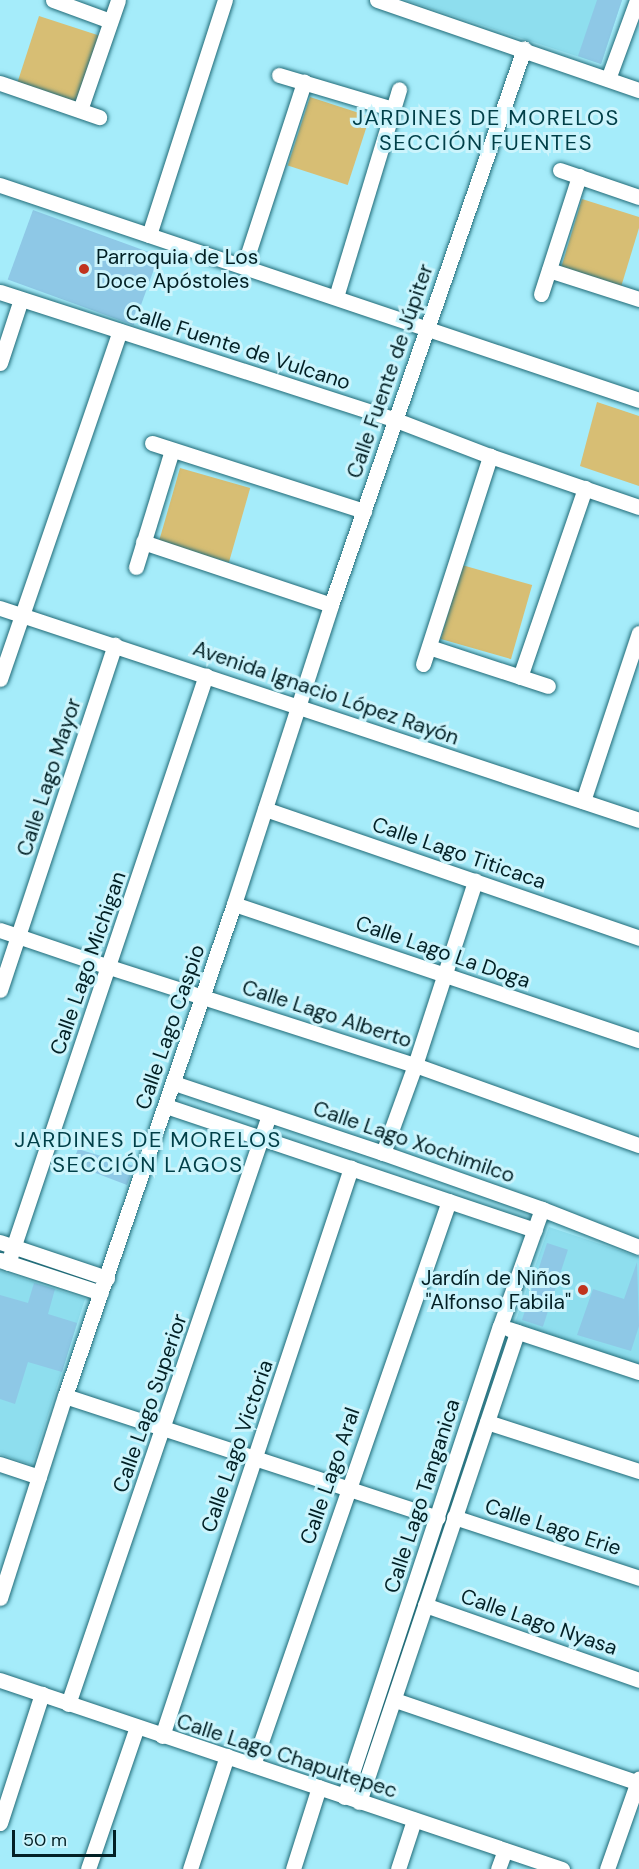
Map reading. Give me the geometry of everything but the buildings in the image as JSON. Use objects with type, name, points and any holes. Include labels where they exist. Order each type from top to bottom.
[{"type":"street","points":[[53,0],[110,21]]},
{"type":"street","points":[[80,110],[118,0]]},
{"type":"street","points":[[150,235],[225,0]]},
{"type":"street","points":[[377,0],[639,90]]},
{"type":"street","points":[[608,79],[637,0]]},
{"type":"street","name":"Calle Fuente de Júpiter","points":[[298,707],[426,327],[524,49]]},
{"type":"street","points":[[279,75],[393,109]]},
{"type":"street","points":[[244,266],[304,82]]},
{"type":"street","points":[[0,83],[99,117]]},
{"type":"street","points":[[336,297],[399,89]]},
{"type":"street","points":[[560,170],[639,197]]},
{"type":"street","points":[[541,294],[579,176]]},
{"type":"street","points":[[0,185],[639,400]]},
{"type":"street","points":[[549,270],[639,299]]},
{"type":"street","name":"Calle Fuente de Vulcano","points":[[0,292],[396,420],[490,456],[639,507]]},
{"type":"street","points":[[0,363],[21,299]]},
{"type":"street","points":[[0,679],[120,331]]},
{"type":"street","points":[[152,443],[364,511]]},
{"type":"street","points":[[136,567],[172,450]]},
{"type":"street","points":[[423,664],[490,456]]},
{"type":"street","points":[[520,677],[585,488]]},
{"type":"street","points":[[143,542],[331,604]]},
{"type":"street","name":"Avenida Ignacio López Rayón","points":[[0,608],[639,820]]},
{"type":"street","points":[[583,801],[639,633]]},
{"type":"street","name":"Calle Lago Mayor","points":[[0,990],[115,645]]},
{"type":"street","points":[[429,647],[548,686]]},
{"type":"street","name":"Calle Lago Michigan","points":[[4,1262],[7,1244],[109,967],[206,675]]},
{"type":"street","name":"Calle Lago Caspio","points":[[0,1598],[5,1568],[39,1477],[174,1083],[298,707]]},
{"type":"street","name":"Calle Lago Titicaca","points":[[265,809],[639,938]]},
{"type":"street","points":[[383,1153],[415,1065],[476,880]]},
{"type":"street","name":"Calle Lago La Doga","points":[[234,904],[639,1040]]},
{"type":"street","name":"Calle Lago Alberto","points":[[0,930],[415,1065],[639,1145]]},
{"type":"street","name":"Calle Lago Xochimilco","points":[[174,1083],[542,1209],[639,1247]]},
{"type":"street","name":"Calle Lago Xochimilco","points":[[166,1106],[535,1230]]},
{"type":"street","name":"Calle Lago Superior","points":[[68,1704],[164,1429],[269,1115]]},
{"type":"street","name":"Calle Lago Victoria","points":[[162,1736],[351,1168]]},
{"type":"street","name":"Calle Lago Aral","points":[[253,1766],[347,1488],[449,1201]]},
{"type":"street","name":"Calle Lago Tanganica","points":[[344,1797],[500,1326],[542,1209]]},
{"type":"street","points":[[7,1244],[107,1278]]},
{"type":"street","points":[[4,1262],[101,1293]]},
{"type":"street","points":[[500,1326],[639,1372]]},
{"type":"street","name":"Calle Lago Tanganica","points":[[359,1802],[518,1332]]},
{"type":"street","points":[[65,1396],[438,1518]]},
{"type":"street","points":[[488,1422],[639,1471]]},
{"type":"street","points":[[0,1464],[39,1477]]},
{"type":"street","name":"Calle Lago Erie","points":[[454,1517],[639,1578]]},
{"type":"street","name":"Calle Lago Nyasa","points":[[425,1605],[639,1680]]},
{"type":"street","name":"Calle Lago Chapultepec","points":[[0,1680],[562,1869]]},
{"type":"street","points":[[0,1823],[42,1694]]},
{"type":"street","points":[[395,1700],[638,1781],[607,1869]]},
{"type":"street","points":[[88,1869],[137,1727]]},
{"type":"street","points":[[190,1869],[227,1756]]},
{"type":"street","points":[[293,1869],[319,1787]]},
{"type":"street","points":[[398,1869],[414,1820]]},
{"type":"street","points":[[498,1869],[505,1850]]},
{"type":"shaded area","points":[[405,0],[622,0],[601,64]]},
{"type":"shaded area","points":[[39,16],[99,35],[77,104],[17,84]]},
{"type":"shaded area","points":[[310,97],[370,116],[348,185],[288,165]]},
{"type":"shaded area","points":[[582,199],[639,217],[639,228],[621,287],[561,268]]},
{"type":"shaded area","points":[[597,402],[639,416],[639,486],[580,466]]},
{"type":"shaded area","points":[[180,468],[250,488],[229,562],[159,542]]},
{"type":"shaded area","points":[[462,565],[532,585],[511,659],[441,639]]},
{"type":"shaded area","name":"Jardín de Niños \"Alfonso Fabila\"","points":[[549,1227],[639,1257],[639,1366],[515,1323]]},
{"type":"shaded area","points":[[0,1271],[85,1299],[32,1465],[0,1454]]},
{"type":"place","name":"Parroquia de Los Doce Apóstoles","points":[[84,269]]},
{"type":"place","name":"Jardín de Niños \"Alfonso Fabila\"","points":[[583,1290]]},
{"type":"district","name":"JARDINES DE MORELOS SECCIÓN FUENTES","points":[[486,130]]},
{"type":"district","name":"JARDINES DE MORELOS SECCIÓN LAGOS","points":[[148,1152]]}]
